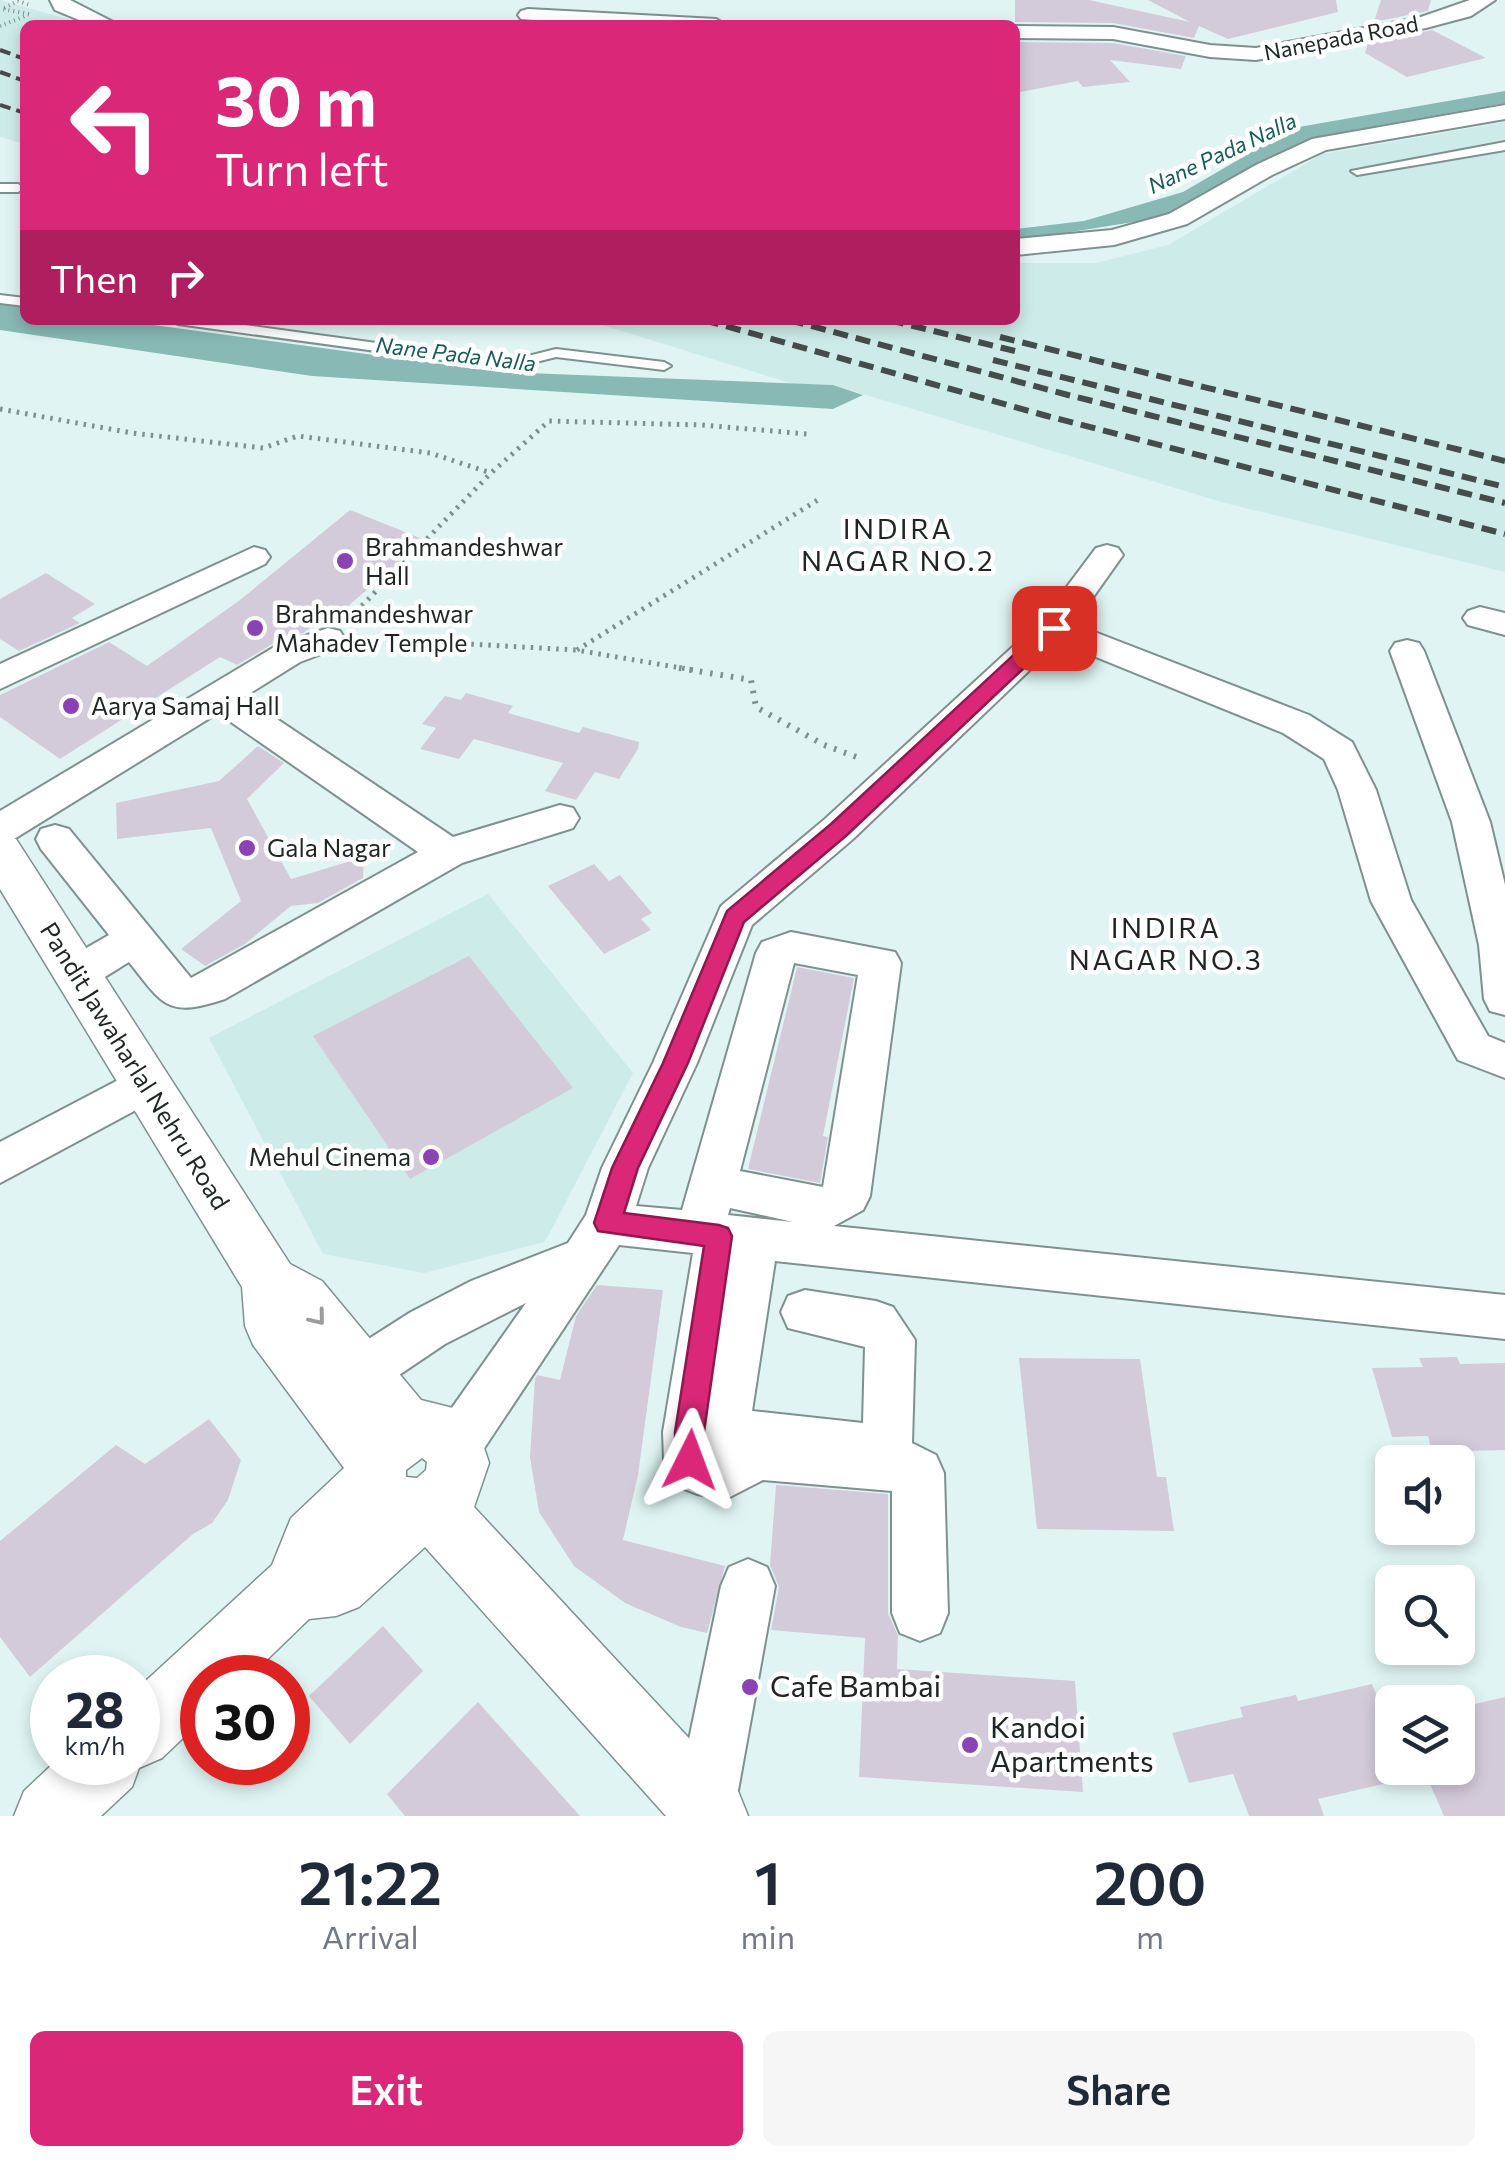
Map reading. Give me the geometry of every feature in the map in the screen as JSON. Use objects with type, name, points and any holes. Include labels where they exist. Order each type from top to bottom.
[{"type":"street","points":[[60,0],[62,6],[97,20]]},
{"type":"street","name":"Nanepada Road","points":[[1020,32],[1112,33],[1210,51],[1256,54],[1419,24],[1464,12],[1485,0]]},
{"type":"street","points":[[530,13],[638,20]]},
{"type":"street","points":[[1020,246],[1114,237],[1178,219],[1264,170],[1320,144],[1505,112]]},
{"type":"street","points":[[160,1714],[295,1588],[336,1584],[410,1474],[596,1240],[735,917],[900,773],[1054,628],[1107,555]]},
{"type":"street","points":[[0,678],[254,557]]},
{"type":"street","points":[[1054,628],[1263,709],[1339,751],[1357,790],[1391,902],[1473,1048],[1505,1061]]},
{"type":"street","points":[[4,849],[232,704],[288,654],[330,638]]},
{"type":"street","points":[[1407,651],[1471,822],[1498,945],[1505,999]]},
{"type":"street","points":[[4,849],[55,838],[81,800],[232,704]]},
{"type":"street","points":[[232,704],[448,853]]},
{"type":"street","points":[[55,838],[175,990],[192,994],[210,988],[448,853],[560,818]]},
{"type":"street","name":"Pandit Jawaharlal Nehru Road","points":[[4,849],[270,1282],[274,1326],[344,1383]]},
{"type":"street","points":[[77,973],[135,939]]},
{"type":"street","points":[[712,1185],[818,1207],[831,1207],[846,1196],[880,963],[791,947],[776,953],[712,1185],[724,1237],[726,1418],[730,1430],[736,1434],[834,1445],[884,1447],[888,1438],[890,1340],[884,1329],[876,1323],[806,1312]]},
{"type":"street","points":[[0,1164],[147,1083]]},
{"type":"street","points":[[724,1237],[690,1432],[690,1460],[697,1469],[726,1474],[754,1456],[909,1467],[918,1473],[920,1613]]},
{"type":"street","points":[[709,1811],[410,1474],[344,1383],[432,1322],[596,1240],[724,1237],[1505,1317]]},
{"type":"street","points":[[709,1811],[748,1586]]},
{"type":"street","points":[[49,1816],[82,1785]]},
{"type":"lane","points":[[1357,171],[1505,146]]},
{"type":"lane","points":[[0,188],[18,188]]},
{"type":"lane","points":[[215,325],[508,365],[556,353],[664,366]]},
{"type":"path","points":[[0,26],[29,14],[2,8],[18,1],[38,8]]},
{"type":"path","points":[[0,408],[132,433],[262,448],[298,436],[430,452],[491,474]]},
{"type":"path","points":[[330,638],[548,421],[702,425],[807,434]]},
{"type":"path","points":[[576,650],[821,498]]},
{"type":"path","points":[[330,638],[576,650],[750,680],[756,707],[824,745],[900,773]]},
{"type":"shaded area","points":[[0,0],[71,20],[20,20],[20,143],[0,137]]},
{"type":"shaded area","points":[[1505,91],[1505,103],[1326,135],[1297,145],[1165,217],[1020,240],[1020,228],[1084,221],[1183,192],[1293,128]]},
{"type":"shaded area","points":[[1505,122],[1505,572],[1225,503],[833,385],[793,384],[602,325],[1020,325],[1020,263],[1096,263],[1168,245],[1322,154]]},
{"type":"shaded area","points":[[0,304],[20,306],[20,325],[154,325],[499,372],[833,385],[863,395],[833,409],[312,376],[0,330]]},
{"type":"shaded area","name":"Mehul Cinema","points":[[488,894],[633,1073],[545,1242],[424,1273],[323,1254],[209,1038]]},
{"type":"building","points":[[1015,0],[1089,0],[1190,22],[1148,0],[1336,0],[1338,12],[1228,39],[1199,26],[1194,38],[1113,23],[1015,20]]},
{"type":"building","points":[[1381,0],[1431,0],[1428,11],[1374,22]]},
{"type":"building","points":[[1432,30],[1486,58],[1407,77],[1365,53],[1368,43]]},
{"type":"building","points":[[1020,42],[1113,43],[1186,56],[1181,69],[1110,60],[1130,82],[1083,87],[1078,81],[1020,92]]},
{"type":"building","points":[[350,510],[425,540],[340,613],[335,610],[303,633],[274,643],[237,665],[220,657],[60,759],[0,717],[0,695],[109,642],[147,666],[240,600]]},
{"type":"building","points":[[46,573],[95,604],[72,618],[80,623],[19,651],[0,639],[0,599]]},
{"type":"building","points":[[466,693],[513,706],[508,713],[579,733],[583,727],[639,742],[638,749],[619,779],[595,772],[576,800],[545,791],[563,763],[474,739],[459,759],[420,749],[436,728],[422,724],[445,696],[461,700]]},
{"type":"building","name":"Gala Nagar","points":[[258,746],[284,763],[247,799],[291,879],[364,857],[363,878],[318,903],[291,906],[245,944],[205,966],[181,949],[241,901],[211,828],[117,839],[116,803],[219,781]]},
{"type":"building","points":[[594,864],[609,881],[620,875],[652,913],[641,919],[651,930],[604,954],[548,886]]},
{"type":"building","points":[[469,956],[573,1088],[410,1179],[313,1036]]},
{"type":"building","points":[[797,967],[854,978],[823,1136],[828,1137],[820,1183],[748,1169]]},
{"type":"building","points":[[597,1285],[663,1290],[638,1475],[623,1540],[725,1566],[707,1633],[681,1627],[625,1603],[574,1566],[539,1512],[530,1457],[535,1379],[537,1375],[560,1380],[576,1316]]},
{"type":"building","points":[[1457,1357],[1460,1364],[1505,1363],[1505,1450],[1430,1445],[1428,1436],[1392,1437],[1372,1368],[1423,1367],[1419,1358]]},
{"type":"building","points":[[1019,1358],[1140,1359],[1157,1477],[1166,1477],[1174,1531],[1037,1529]]},
{"type":"building","points":[[209,1419],[241,1460],[228,1500],[212,1523],[193,1534],[55,1655],[30,1655],[30,1677],[0,1637],[0,1541],[116,1445],[145,1464]]},
{"type":"building","points":[[776,1485],[888,1494],[888,1613],[898,1636],[897,1669],[1075,1681],[1083,1792],[859,1777],[865,1638],[771,1630],[779,1587],[770,1565]]},
{"type":"building","points":[[383,1626],[423,1671],[350,1744],[310,1695]]},
{"type":"building","points":[[1372,1684],[1375,1785],[1379,1785],[1318,1799],[1324,1816],[1249,1816],[1233,1774],[1189,1783],[1172,1733],[1243,1717],[1240,1707],[1296,1695],[1298,1701]]},
{"type":"building","points":[[1505,1697],[1505,1816],[1444,1816],[1430,1785],[1475,1785],[1475,1704]]},
{"type":"building","points":[[478,1702],[580,1816],[405,1816],[387,1794]]},
{"type":"railway","points":[[0,50],[20,57]]},
{"type":"railway","points":[[0,72],[20,79]]},
{"type":"railway","points":[[0,105],[20,111]]},
{"type":"railway","points":[[722,325],[1047,416],[1505,534]]},
{"type":"railway","points":[[808,325],[1068,395],[1505,503]]},
{"type":"railway","points":[[909,325],[1015,351]]},
{"type":"railway","points":[[1000,337],[1505,461]]},
{"type":"railway","points":[[993,360],[1505,487]]},
{"type":"place","name":"Brahmandeshwar Hall","points":[[345,561]]},
{"type":"place","name":"Brahmandeshwar Mahadev Temple","points":[[255,628]]},
{"type":"place","name":"Aarya Samaj Hall","points":[[71,706]]},
{"type":"place","name":"Gala Nagar","points":[[247,848]]},
{"type":"place","name":"Mehul Cinema","points":[[431,1157]]},
{"type":"place","name":"Cafe Bambai","points":[[750,1687]]},
{"type":"place","name":"Kandoi Apartments","points":[[970,1745]]},
{"type":"district","name":"INDIRA NAGAR NO.2","points":[[898,545]]},
{"type":"district","name":"INDIRA NAGAR NO.3","points":[[1166,944]]},
{"type":"route","points":[[690,1460],[690,1432],[719,1236],[607,1223],[625,1168],[675,1063],[735,917],[839,829],[1054,628]]},
{"type":"water label","name":"Nane Pada Nalla","points":[[1222,153]]},
{"type":"water label","name":"Nane Pada Nalla","points":[[456,354]]}]
